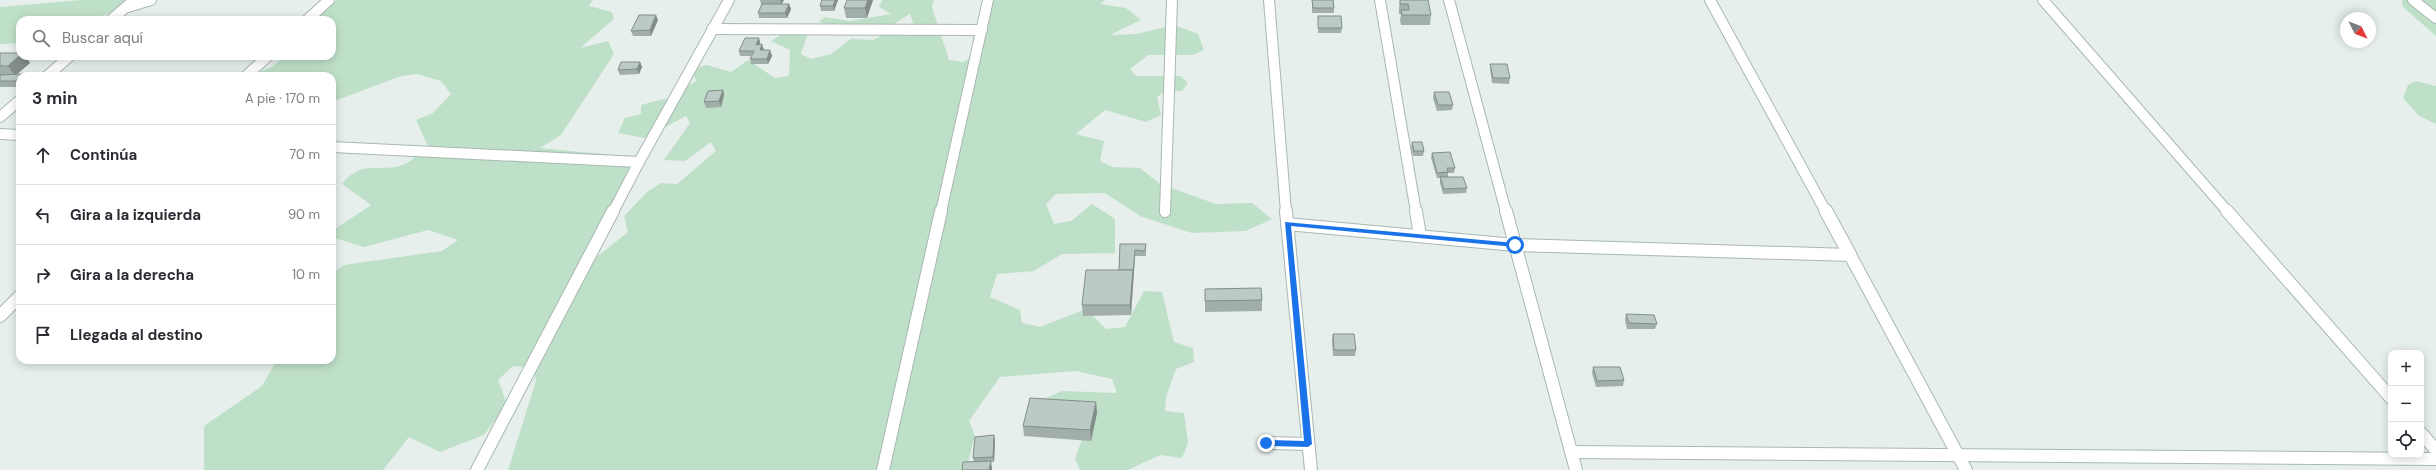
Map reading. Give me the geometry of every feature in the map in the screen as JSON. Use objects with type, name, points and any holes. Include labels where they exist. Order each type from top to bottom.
[{"type":"street","points":[[638,162],[729,0]]},
{"type":"street","points":[[1710,0],[1850,255]]},
{"type":"lane","points":[[116,16],[134,0]]},
{"type":"lane","points":[[125,8],[150,0]]},
{"type":"lane","points":[[311,16],[329,0]]},
{"type":"lane","points":[[883,470],[988,0]]},
{"type":"lane","points":[[1165,212],[1172,0]]},
{"type":"lane","points":[[1270,0],[1287,224],[1311,470]]},
{"type":"lane","points":[[1380,0],[1420,236]]},
{"type":"lane","points":[[1449,0],[1576,470]]},
{"type":"lane","points":[[2043,0],[2388,395]]},
{"type":"lane","points":[[2414,0],[2436,18]]},
{"type":"lane","points":[[712,29],[982,30]]},
{"type":"lane","points":[[52,72],[65,60]]},
{"type":"lane","points":[[250,72],[264,60]]},
{"type":"lane","points":[[0,117],[16,103]]},
{"type":"lane","points":[[0,134],[16,135]]},
{"type":"lane","points":[[336,147],[638,162],[477,470]]},
{"type":"lane","points":[[1287,224],[1515,245],[1850,255],[1966,470]]},
{"type":"lane","points":[[0,303],[16,299]]},
{"type":"lane","points":[[0,316],[16,299]]},
{"type":"lane","points":[[2424,436],[2436,450]]},
{"type":"lane","points":[[1266,443],[1308,444]]},
{"type":"lane","points":[[1571,452],[2436,459]]},
{"type":"green space","points":[[82,0],[145,0],[102,16],[16,16],[16,43],[0,44],[0,7]]},
{"type":"green space","points":[[337,0],[593,0],[589,6],[612,12],[614,19],[580,48],[608,41],[614,54],[561,135],[540,148],[633,157],[593,260],[628,232],[624,216],[647,192],[661,183],[677,184],[716,151],[711,142],[685,161],[664,160],[690,123],[686,116],[645,138],[618,133],[625,118],[641,114],[641,105],[671,97],[696,81],[692,69],[707,65],[731,72],[748,60],[775,78],[789,76],[790,50],[771,41],[792,28],[808,33],[801,54],[811,59],[831,54],[851,39],[873,40],[890,31],[905,36],[916,32],[910,14],[894,24],[857,31],[819,22],[824,17],[850,21],[891,14],[879,7],[882,0],[934,0],[932,7],[949,60],[963,62],[975,56],[984,0],[1105,0],[1100,4],[1126,8],[1141,20],[1110,35],[1136,34],[1174,25],[1198,34],[1204,50],[1193,55],[1148,55],[1130,69],[1136,76],[1181,76],[1188,83],[1182,91],[1167,90],[1157,97],[1161,115],[1146,122],[1105,110],[1076,134],[1104,141],[1100,161],[1112,167],[1140,168],[1160,184],[1216,204],[1252,203],[1272,219],[1246,231],[1192,233],[1140,216],[1105,193],[1056,194],[1046,204],[1054,224],[1071,221],[1092,204],[1115,219],[1115,253],[1062,254],[1034,271],[997,274],[990,297],[1020,310],[1022,323],[1040,327],[1086,309],[1106,329],[1125,327],[1144,291],[1162,292],[1174,342],[1193,348],[1194,362],[1176,369],[1166,397],[1165,411],[1184,413],[1188,443],[1182,458],[1160,455],[1128,470],[1080,470],[1075,459],[1090,416],[1044,399],[1062,391],[1117,393],[1112,379],[1076,371],[1000,377],[969,421],[975,436],[966,470],[508,470],[536,381],[533,368],[513,366],[498,380],[507,404],[484,435],[440,452],[409,437],[383,470],[204,470],[204,426],[262,386],[275,364],[336,364],[336,271],[344,265],[442,251],[458,240],[428,230],[364,247],[336,238],[336,228],[371,205],[342,184],[349,177],[362,169],[391,168],[403,165],[428,146],[416,120],[433,113],[451,94],[441,81],[417,74],[401,76],[336,100],[336,72],[259,72],[272,67],[280,60],[336,60],[336,16],[313,16]]},
{"type":"green space","points":[[2402,0],[2436,0],[2436,36],[2403,7]]},
{"type":"green space","points":[[2416,81],[2436,86],[2436,124],[2419,116],[2403,98],[2408,85]]},
{"type":"building","points":[[822,0],[835,0],[833,6],[820,6]]},
{"type":"building","points":[[847,0],[868,0],[865,8],[844,8]]},
{"type":"building","points":[[1312,0],[1333,0],[1334,8],[1313,8]]},
{"type":"building","points":[[1400,0],[1428,0],[1431,15],[1402,15],[1401,10],[1409,10],[1408,4],[1400,4]]},
{"type":"building","points":[[762,4],[789,4],[785,13],[758,13]]},
{"type":"building","points":[[639,15],[656,15],[650,30],[631,31]]},
{"type":"building","points":[[1318,16],[1341,16],[1342,28],[1318,28]]},
{"type":"building","points":[[745,38],[759,38],[756,45],[762,44],[760,50],[770,50],[767,59],[750,59],[754,51],[739,51]]},
{"type":"building","points":[[0,53],[16,53],[16,59],[8,66],[0,66]]},
{"type":"building","points":[[621,62],[640,62],[637,69],[618,70]]},
{"type":"building","points":[[1490,64],[1507,64],[1510,78],[1493,78]]},
{"type":"building","points":[[16,74],[16,80],[0,81],[0,75]]},
{"type":"building","points":[[723,90],[719,101],[704,102],[708,91]]},
{"type":"building","points":[[1434,92],[1449,92],[1453,105],[1438,105]]},
{"type":"building","points":[[1412,142],[1422,142],[1424,151],[1414,151]]},
{"type":"building","points":[[1450,152],[1455,168],[1447,168],[1448,172],[1437,173],[1432,153]]},
{"type":"building","points":[[1440,177],[1463,177],[1467,188],[1444,189]]},
{"type":"building","points":[[1120,244],[1146,244],[1145,251],[1135,250],[1133,275],[1133,270],[1119,270]]},
{"type":"building","points":[[1086,270],[1133,270],[1130,305],[1082,305]]},
{"type":"building","points":[[1261,288],[1262,300],[1205,301],[1205,289]]},
{"type":"building","points":[[1626,314],[1654,315],[1657,324],[1629,323]]},
{"type":"building","points":[[1333,334],[1354,334],[1356,350],[1334,350]]},
{"type":"building","points":[[1593,367],[1620,367],[1624,380],[1597,381]]},
{"type":"building","points":[[1030,398],[1096,402],[1090,430],[1023,426]]},
{"type":"building","points":[[994,435],[993,457],[973,458],[975,437]]},
{"type":"building","points":[[991,461],[989,470],[962,470],[963,462]]},
{"type":"route","points":[[1266,443],[1308,444],[1287,224],[1515,245]]}]
